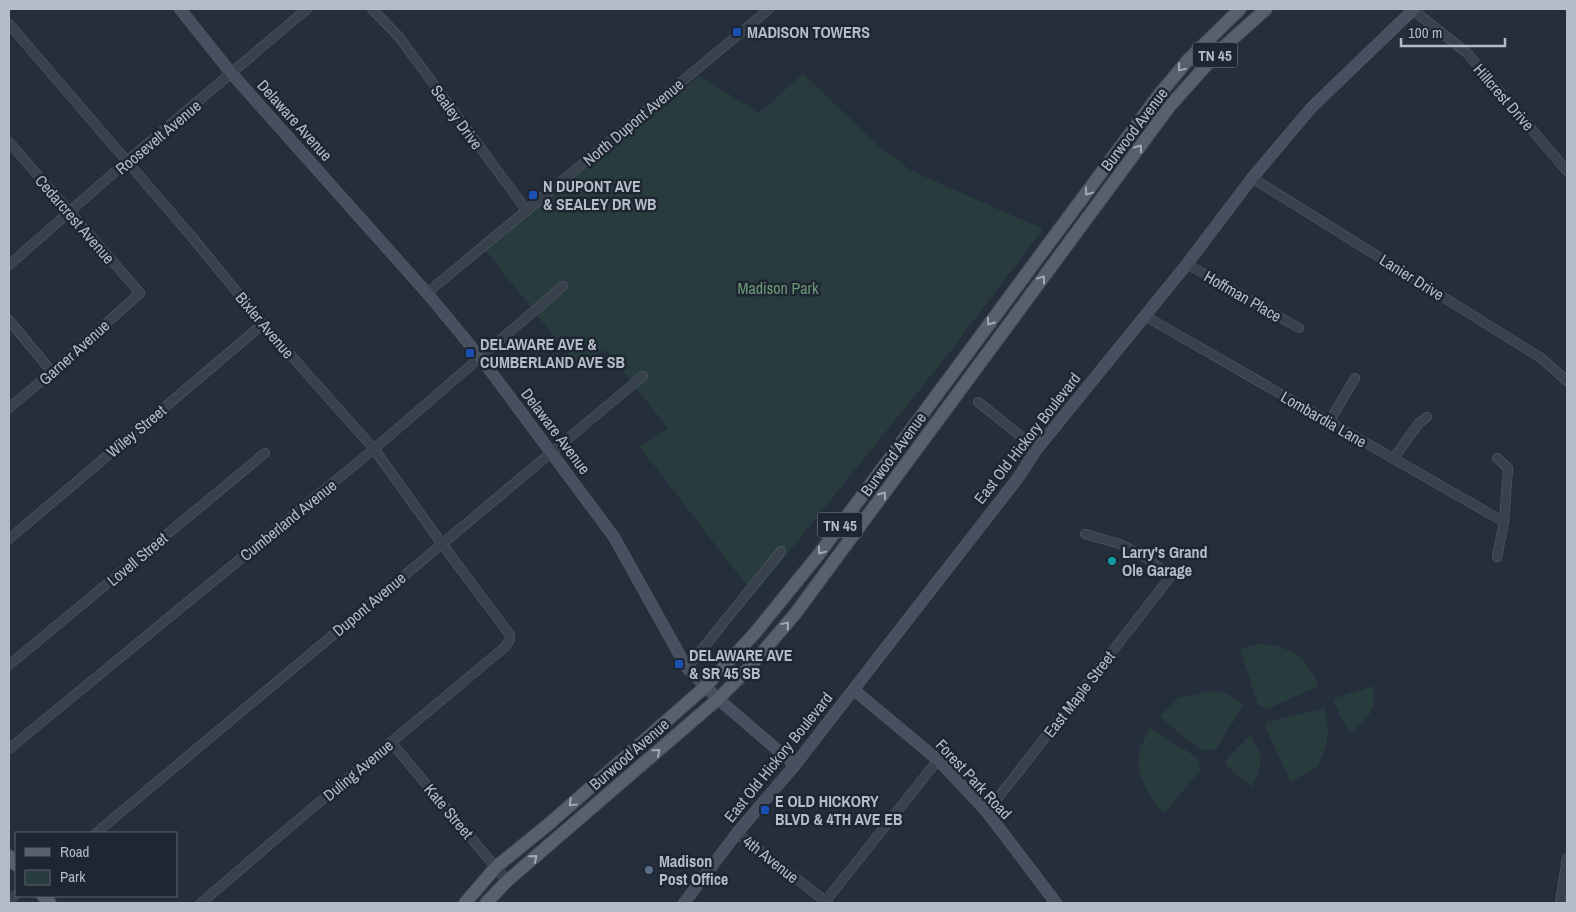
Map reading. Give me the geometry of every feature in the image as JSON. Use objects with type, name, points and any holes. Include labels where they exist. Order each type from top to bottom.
[{"type":"main road","name":"Burwood Avenue","points":[[466,903],[496,867],[550,824],[705,687],[755,634],[818,554],[1158,96],[1188,60],[1240,9]]},
{"type":"main road","name":"Burwood Avenue","points":[[486,903],[507,880],[718,699],[748,669],[795,614],[1169,107],[1218,52],[1266,9]]},
{"type":"street","name":"Delaware Avenue","points":[[180,9],[232,74],[427,294],[480,357],[614,537],[687,668],[718,699],[795,765]]},
{"type":"street","name":"Roosevelt Avenue","points":[[9,265],[126,162],[307,9]]},
{"type":"street","name":"Sealey Drive","points":[[372,9],[387,23],[415,59],[527,211]]},
{"type":"street","name":"North Dupont Avenue","points":[[427,294],[769,9]]},
{"type":"street","name":"Hillcrest Drive","points":[[1413,9],[1467,53],[1567,171]]},
{"type":"street","name":"East Old Hickory Boulevard","points":[[684,903],[737,833],[795,765],[854,690],[1018,478],[1037,449],[1187,264],[1252,178],[1312,107],[1413,9]]},
{"type":"street","name":"Bixler Avenue","points":[[9,24],[192,237],[263,324],[374,450],[441,544],[510,635]]},
{"type":"street","name":"Cedarcrest Avenue","points":[[9,142],[140,293],[138,295]]},
{"type":"street","name":"Lanier Drive","points":[[1252,178],[1541,358],[1567,381]]},
{"type":"street","name":"Hoffman Place","points":[[1187,264],[1299,328]]},
{"type":"street","name":"Cumberland Avenue","points":[[9,749],[374,450],[563,286]]},
{"type":"street","name":"Garner Avenue","points":[[9,408],[138,295]]},
{"type":"street","name":"Lombardia Lane","points":[[1145,316],[1504,522]]},
{"type":"street","points":[[9,320],[52,372]]},
{"type":"street","name":"Wiley Street","points":[[9,539],[263,324]]},
{"type":"street","name":"Dupont Avenue","points":[[97,832],[642,376]]},
{"type":"street","points":[[1329,422],[1356,378]]},
{"type":"street","points":[[978,402],[1037,449]]},
{"type":"street","points":[[1393,460],[1419,423],[1427,417]]},
{"type":"street","name":"Lovell Street","points":[[9,665],[265,453]]},
{"type":"street","points":[[1497,458],[1508,468],[1504,522],[1497,557]]},
{"type":"street","name":"East Maple Street","points":[[987,812],[1171,576],[1145,557],[1120,544],[1086,534]]},
{"type":"street","points":[[687,668],[781,551]]},
{"type":"street","name":"Duling Avenue","points":[[201,903],[391,742],[506,648],[510,635]]},
{"type":"street","name":"Forest Park Road","points":[[854,690],[938,760],[987,812],[1056,903]]},
{"type":"street","name":"Kate Street","points":[[391,742],[507,880]]},
{"type":"street","points":[[826,902],[938,760]]},
{"type":"street","name":"4th Avenue","points":[[737,833],[826,902]]},
{"type":"street","points":[[1560,903],[1567,858]]},
{"type":"green space","name":"Madison Park","points":[[803,74],[880,147],[910,170],[1043,229],[949,353],[754,595],[640,447],[668,428],[606,350],[576,364],[485,250],[700,76],[759,113]]},
{"type":"green space","points":[[1260,644],[1289,650],[1309,668],[1319,686],[1267,709],[1258,705],[1240,649]]},
{"type":"green space","points":[[1373,686],[1374,702],[1370,713],[1350,734],[1334,703],[1335,698]]},
{"type":"green space","points":[[1211,691],[1227,694],[1244,705],[1215,750],[1200,750],[1160,717],[1178,698]]},
{"type":"green space","points":[[1325,708],[1328,728],[1326,747],[1317,767],[1291,782],[1265,727],[1267,722]]},
{"type":"green space","points":[[1150,728],[1198,758],[1201,770],[1164,813],[1147,791],[1140,773],[1139,755],[1141,746]]},
{"type":"green space","points":[[1250,735],[1260,755],[1260,766],[1252,787],[1226,765],[1226,759]]},
{"type":"place","name":"MADISON TOWERS","points":[[737,32]]},
{"type":"place","name":"N DUPONT AVE & SEALEY DR WB","points":[[533,195]]},
{"type":"place","name":"DELAWARE AVE & CUMBERLAND AVE SB","points":[[470,353]]},
{"type":"place","name":"Larry's Grand Ole Garage","points":[[1112,561]]},
{"type":"place","name":"DELAWARE AVE & SR 45 SB","points":[[679,664]]},
{"type":"place","name":"E OLD HICKORY BLVD & 4TH AVE EB","points":[[765,810]]},
{"type":"place","name":"Madison Post Office","points":[[649,870]]}]
